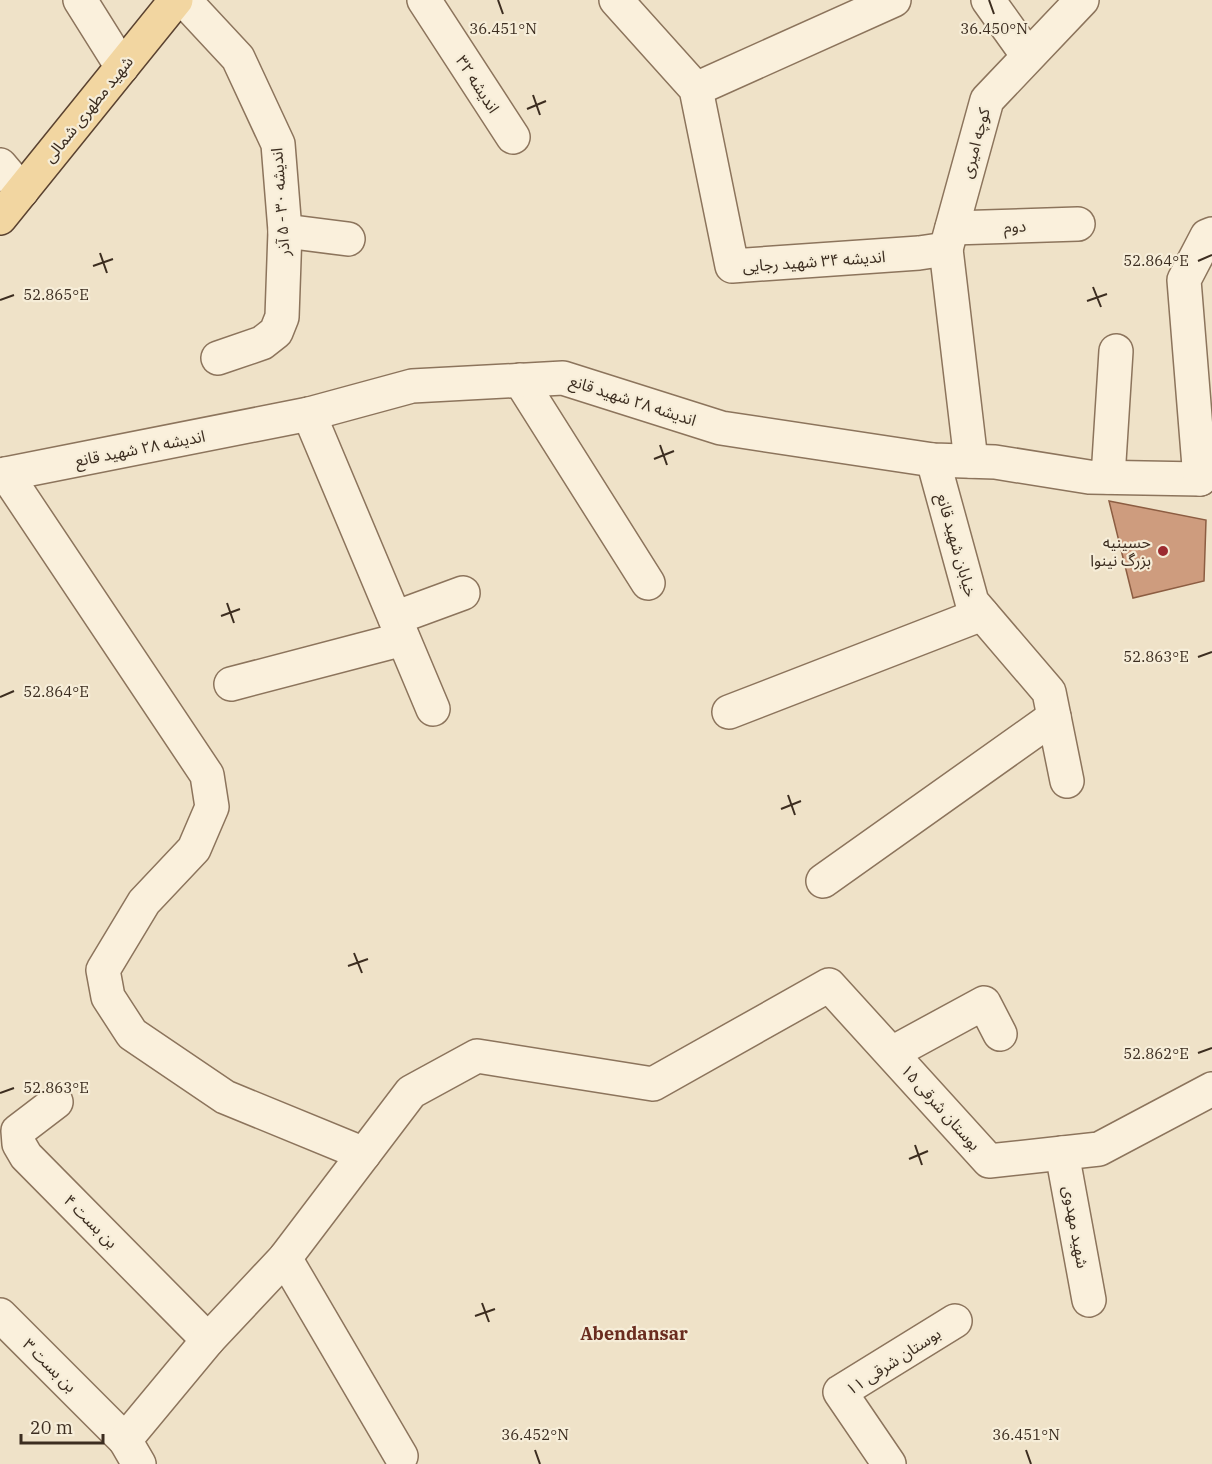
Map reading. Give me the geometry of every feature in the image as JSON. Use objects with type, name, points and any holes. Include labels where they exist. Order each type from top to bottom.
[{"type":"main road","name":"شهید مطهری شمالی","points":[[0,218],[176,0]]},
{"type":"street","points":[[80,0],[122,67]]},
{"type":"street","name":"اندیشه ۳۰ - ۵ آذر","points":[[184,0],[238,58],[278,144],[285,231],[282,317],[276,332],[262,342],[218,358]]},
{"type":"street","name":"اندیشه ۳۲","points":[[424,0],[513,137]]},
{"type":"street","points":[[616,0],[696,89],[894,0]]},
{"type":"street","points":[[988,0],[1028,56]]},
{"type":"street","name":"کوچه امیری","points":[[949,239],[987,100],[1082,0]]},
{"type":"street","name":"اندیشه ۳۴ شهید رجایی","points":[[696,89],[732,266],[919,254],[949,239]]},
{"type":"street","points":[[0,165],[22,191]]},
{"type":"street","name":"دوم","points":[[949,239],[1078,224]]},
{"type":"street","points":[[285,231],[348,239]]},
{"type":"street","points":[[1206,486],[1201,360],[1184,280],[1208,236],[1212,234]]},
{"type":"street","points":[[949,239],[971,461]]},
{"type":"street","points":[[1108,477],[1116,351]]},
{"type":"street","name":"اندیشه ۲۸ شهید قانع","points":[[3,475],[309,414],[412,386],[562,378],[721,428],[933,460],[995,462],[1089,477],[1206,486]]},
{"type":"street","points":[[520,380],[648,583]]},
{"type":"street","points":[[309,414],[433,709]]},
{"type":"street","name":"خیابان شهید قانع","points":[[933,460],[972,602],[1049,692],[1067,781]]},
{"type":"street","points":[[3,475],[207,775],[212,807],[194,849],[144,902],[103,970],[108,998],[132,1034],[225,1097],[364,1154],[285,1258],[208,1340],[132,1452]]},
{"type":"street","points":[[231,684],[399,628],[463,593]]},
{"type":"street","points":[[729,712],[981,614]]},
{"type":"street","points":[[823,881],[1054,717]]},
{"type":"street","name":"بوستان شرقی ۱۵","points":[[364,1154],[411,1092],[477,1056],[653,1083],[829,985],[989,1161],[1099,1149],[1212,1089]]},
{"type":"street","points":[[892,1053],[984,1003],[1000,1034]]},
{"type":"street","name":"بن بست ۴","points":[[56,1102],[18,1131],[19,1144],[26,1156],[208,1340]]},
{"type":"street","name":"شهید مهدوی","points":[[1062,1153],[1089,1300]]},
{"type":"street","points":[[285,1258],[401,1456]]},
{"type":"street","name":"بن بست ۳","points":[[0,1316],[132,1452]]},
{"type":"street","name":"بوستان شرقی ۱۱","points":[[889,1464],[840,1392],[955,1321]]},
{"type":"building","name":"حسینیه بزرگ نینوا","points":[[1109,501],[1206,520],[1204,581],[1133,598]]},
{"type":"place","name":"حسینیه بزرگ نینوا","points":[[1163,551]]},
{"type":"district","name":"Abendansar","points":[[634,1333]]}]
